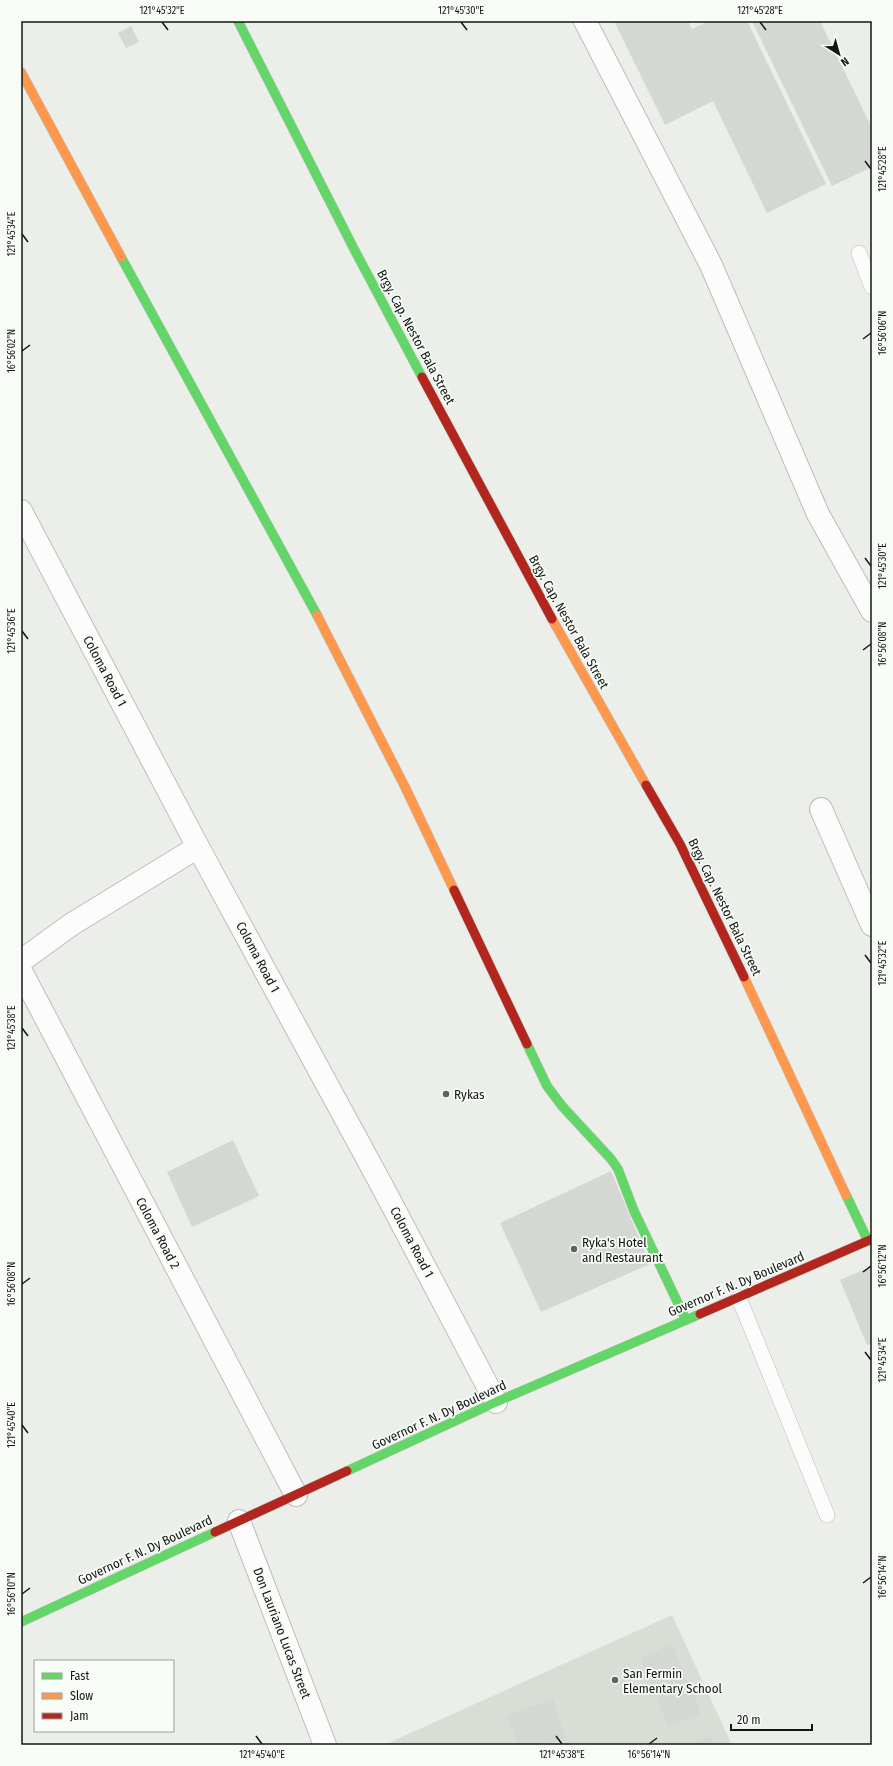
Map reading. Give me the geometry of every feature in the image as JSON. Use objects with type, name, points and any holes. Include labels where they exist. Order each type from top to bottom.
[{"type":"main road","name":"Brgy. Cap. Nestor Bala Street","points":[[238,21],[354,249],[526,573],[680,844],[870,1240]]},
{"type":"main road","points":[[21,72],[170,348],[312,605],[405,788],[547,1086],[562,1106],[612,1159],[618,1169],[634,1211],[686,1320]]},
{"type":"main road","name":"Governor F. N. Dy Boulevard","points":[[21,1622],[496,1402],[870,1240]]},
{"type":"street","points":[[585,21],[711,266],[818,514],[872,611]]},
{"type":"street","name":"Coloma Road 1","points":[[21,511],[198,847],[381,1184],[496,1402]]},
{"type":"street","points":[[821,809],[872,925]]},
{"type":"street","points":[[21,961],[72,924],[198,847]]},
{"type":"street","name":"Coloma Road 2","points":[[21,970],[296,1495]]},
{"type":"street","name":"Don Lauriano Lucas Street","points":[[239,1521],[325,1745]]},
{"type":"lane","points":[[859,253],[872,287]]},
{"type":"lane","points":[[739,1298],[827,1515]]},
{"type":"shaded area","name":"San Fermin Elementary School","points":[[672,1615],[732,1745],[384,1745]]},
{"type":"building","points":[[614,21],[688,21],[692,29],[709,21],[747,21],[826,184],[767,213],[713,101],[665,125]]},
{"type":"building","points":[[752,21],[820,21],[872,128],[872,167],[832,186]]},
{"type":"building","points":[[131,26],[139,42],[126,48],[118,33]]},
{"type":"building","points":[[233,1140],[259,1196],[192,1227],[167,1172]]},
{"type":"building","points":[[611,1171],[650,1264],[541,1312],[500,1223]]},
{"type":"building","points":[[872,1266],[872,1343],[867,1345],[840,1280]]},
{"type":"building","points":[[672,1644],[701,1713],[668,1727],[640,1658]]},
{"type":"building","points":[[553,1699],[566,1737],[545,1745],[518,1745],[507,1715]]},
{"type":"building","points":[[710,1736],[714,1745],[689,1745]]},
{"type":"traffic: fast","points":[[238,21],[354,249],[422,377]]},
{"type":"traffic: fast","points":[[121,257],[317,615]]},
{"type":"traffic: fast","points":[[527,1044],[547,1086],[562,1106],[611,1159],[618,1169],[634,1211],[686,1320]]},
{"type":"traffic: fast","points":[[846,1195],[868,1241]]},
{"type":"traffic: fast","points":[[347,1471],[496,1402],[700,1314]]},
{"type":"traffic: fast","points":[[21,1622],[215,1532]]},
{"type":"traffic: slow","points":[[21,72],[121,257]]},
{"type":"traffic: slow","points":[[317,615],[405,787],[454,890]]},
{"type":"traffic: slow","points":[[552,619],[646,785]]},
{"type":"traffic: slow","points":[[744,977],[846,1195]]},
{"type":"traffic: jam","points":[[422,377],[552,619]]},
{"type":"traffic: jam","points":[[646,785],[680,844],[744,977]]},
{"type":"traffic: jam","points":[[454,890],[527,1044]]},
{"type":"traffic: jam","points":[[700,1314],[872,1239]]},
{"type":"traffic: jam","points":[[215,1532],[347,1471]]},
{"type":"place","name":"Rykas","points":[[446,1094]]},
{"type":"place","name":"Ryka's Hotel and Restaurant","points":[[574,1249]]},
{"type":"place","name":"San Fermin Elementary School","points":[[615,1680]]}]
